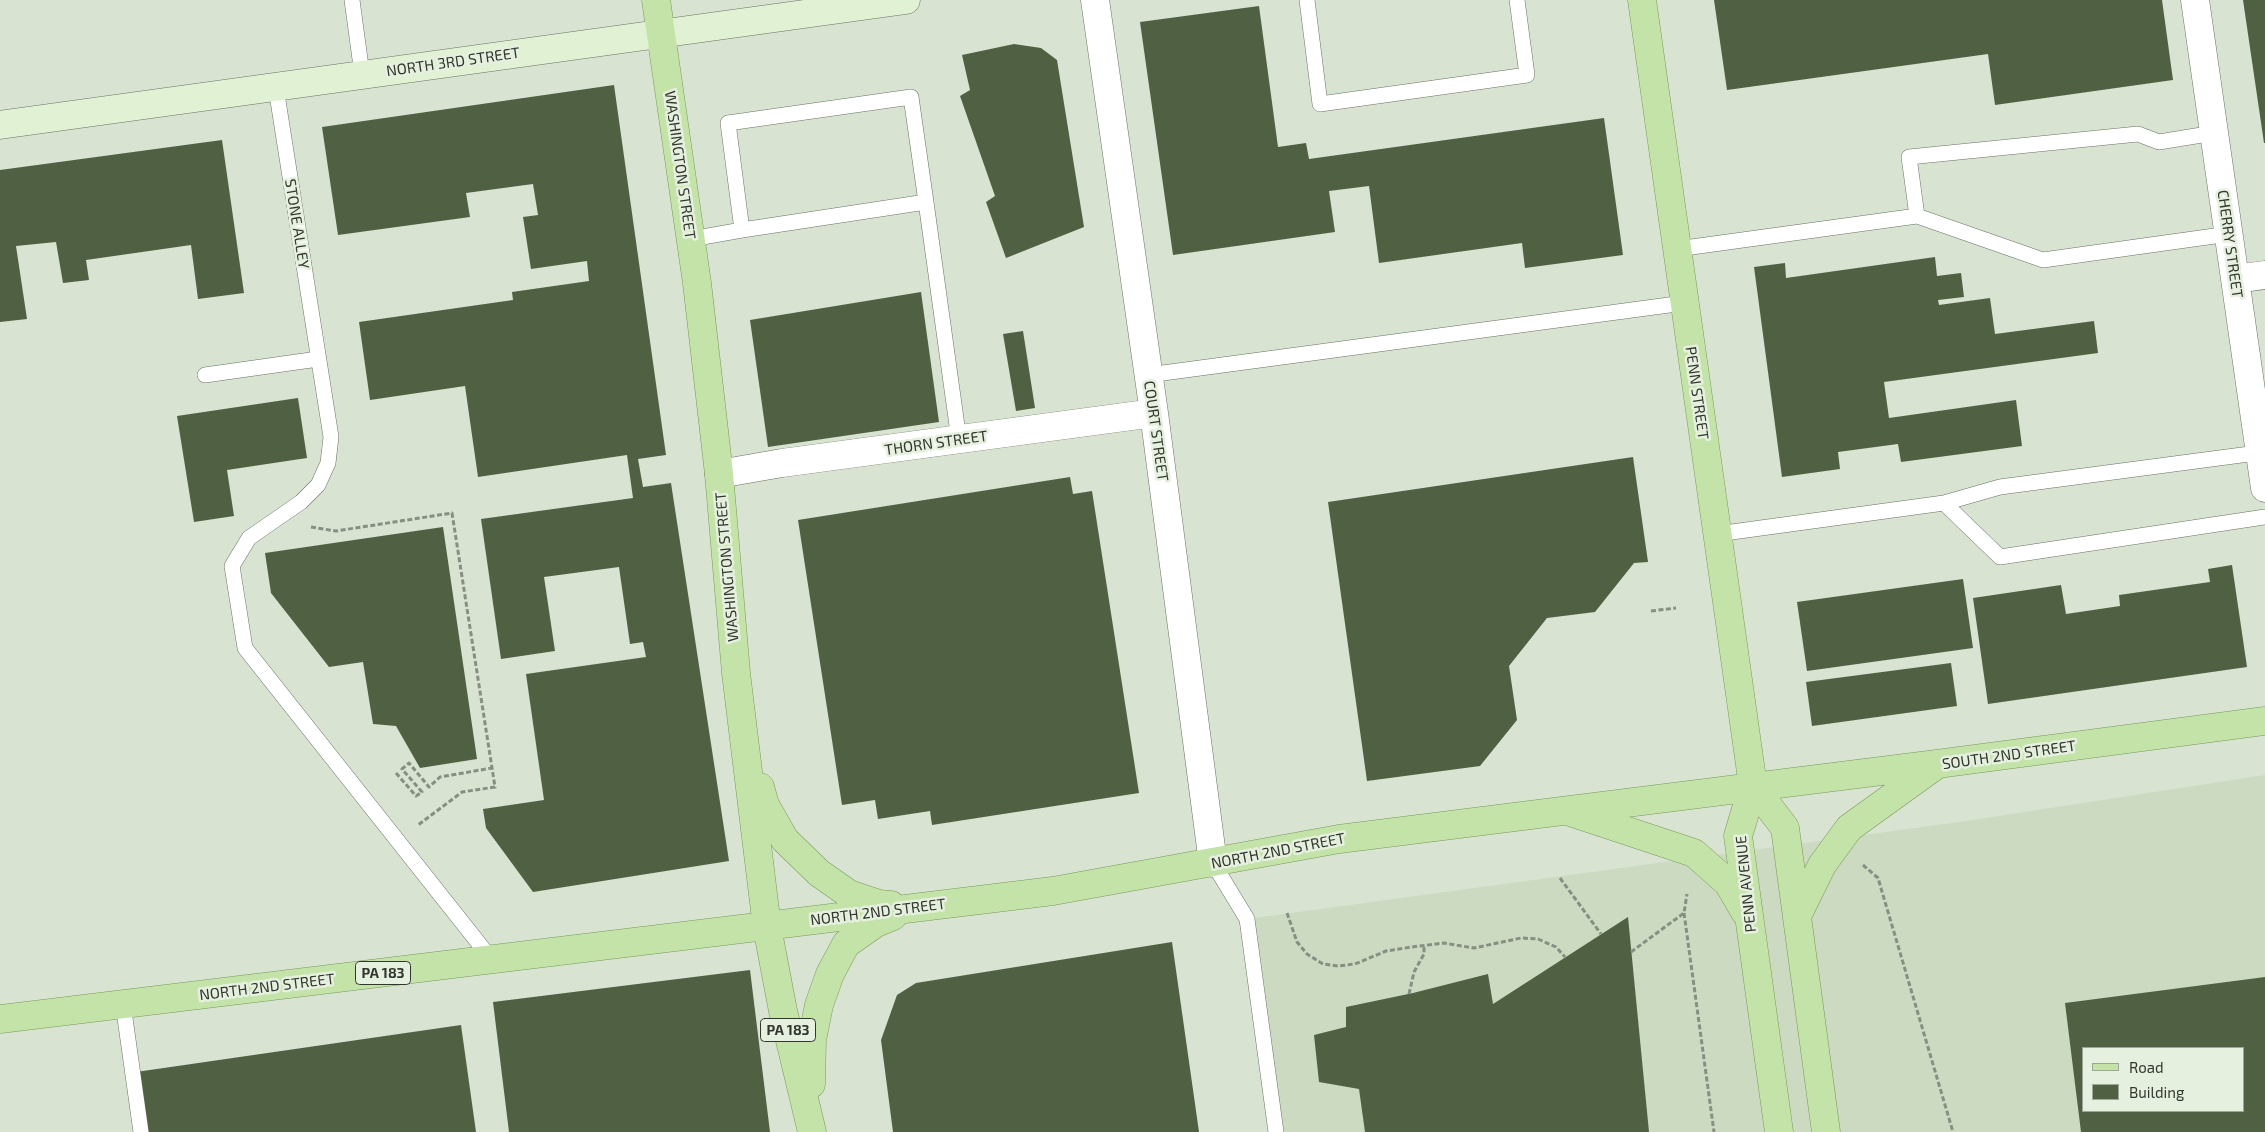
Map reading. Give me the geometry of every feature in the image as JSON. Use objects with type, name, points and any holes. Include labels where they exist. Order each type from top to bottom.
[{"type":"main road","name":"WASHINGTON STREET","points":[[656,0],[690,239],[719,474],[736,673],[767,927],[783,1011],[814,1132]]},
{"type":"main road","name":"PENN STREET","points":[[1642,0],[1753,786]]},
{"type":"main road","name":"SOUTH 2ND STREET","points":[[1753,786],[2265,721]]},
{"type":"main road","points":[[743,727],[765,805],[785,840],[819,873],[849,894],[879,904],[915,907]]},
{"type":"main road","points":[[1797,916],[1822,865],[1849,828],[1937,764]]},
{"type":"main road","name":"NORTH 2ND STREET","points":[[0,1019],[1053,891],[1213,863],[1339,838],[1753,786]]},
{"type":"main road","points":[[1753,786],[1785,828],[1826,1128]]},
{"type":"main road","name":"PENN AVENUE","points":[[1753,786],[1738,836],[1779,1131]]},
{"type":"main road","points":[[1563,810],[1694,853],[1728,883],[1750,920]]},
{"type":"main road","points":[[814,1132],[811,1082],[812,1040],[819,1005],[830,974],[846,944],[876,923],[915,907]]},
{"type":"street","name":"NORTH 3RD STREET","points":[[0,124],[276,88],[362,74],[906,0]]},
{"type":"street","name":"COURT STREET","points":[[1095,0],[1154,413],[1213,863]]},
{"type":"street","name":"CHERRY STREET","points":[[2195,0],[2262,452],[2265,488]]},
{"type":"street","points":[[2235,279],[2265,275]]},
{"type":"street","name":"THORN STREET","points":[[719,474],[782,463],[1154,413]]},
{"type":"lane","points":[[352,0],[362,74]]},
{"type":"lane","points":[[1307,0],[1320,104],[1527,76],[1517,0]]},
{"type":"lane","name":"STONE ALLEY","points":[[276,88],[331,437],[328,463],[318,485],[301,502],[249,538],[232,566],[245,648],[492,960]]},
{"type":"lane","points":[[742,230],[728,123],[911,97],[959,440]]},
{"type":"lane","points":[[1917,216],[1909,157],[2138,134],[2159,142],[2214,133]]},
{"type":"lane","points":[[690,239],[926,202]]},
{"type":"lane","points":[[1677,249],[1917,216],[2044,260],[2229,234]]},
{"type":"lane","points":[[1148,374],[1684,303]]},
{"type":"lane","points":[[205,375],[318,359]]},
{"type":"lane","points":[[1717,534],[1944,503],[2000,488],[2262,452]]},
{"type":"lane","points":[[1944,503],[2000,557],[2265,517]]},
{"type":"lane","points":[[1213,863],[1246,919],[1276,1132]]},
{"type":"lane","points":[[123,1004],[141,1132]]},
{"type":"path","points":[[274,520],[336,531],[452,513],[495,787],[462,792],[397,841]]},
{"type":"path","points":[[1651,611],[1676,608]]},
{"type":"path","points":[[396,773],[416,796],[422,792],[402,769],[409,763],[429,787],[440,777],[492,768]]},
{"type":"path","points":[[1861,863],[1878,878],[1953,1132]]},
{"type":"path","points":[[1560,878],[1601,934]]},
{"type":"path","points":[[1687,894],[1684,913],[1714,1132]]},
{"type":"path","points":[[1287,913],[1297,942],[1307,954],[1322,964],[1338,966],[1355,964],[1386,951],[1424,945],[1444,943],[1474,948],[1521,938],[1538,939],[1556,947],[1566,957]]},
{"type":"path","points":[[1631,952],[1684,913]]},
{"type":"path","points":[[1409,994],[1414,972],[1424,954],[1424,945]]},
{"type":"shaded area","points":[[2265,775],[2265,1132],[1273,1132],[1247,919],[1966,821]]},
{"type":"building","points":[[1714,0],[2162,0],[2173,80],[1995,105],[1988,54],[1727,90]]},
{"type":"building","points":[[2243,0],[2265,0],[2265,143],[2264,143]]},
{"type":"building","points":[[1259,6],[1278,147],[1306,143],[1309,159],[1604,118],[1623,255],[1525,268],[1522,243],[1379,263],[1369,186],[1329,191],[1335,232],[1173,255],[1140,22]]},
{"type":"building","points":[[1014,44],[1041,48],[1057,60],[1084,227],[1006,258],[986,202],[995,196],[960,96],[970,90],[962,55]]},
{"type":"building","points":[[614,85],[666,455],[638,459],[643,487],[671,483],[729,861],[533,892],[486,828],[483,809],[544,800],[526,674],[646,657],[643,642],[630,644],[619,567],[544,577],[555,651],[501,659],[481,519],[633,498],[627,455],[478,477],[465,386],[370,400],[359,322],[513,300],[512,292],[589,281],[587,261],[531,269],[523,217],[538,215],[533,184],[466,193],[470,217],[338,235],[322,127]]},
{"type":"building","points":[[222,140],[244,293],[198,299],[191,245],[86,260],[89,280],[63,283],[56,242],[16,246],[27,319],[0,322],[0,170]]},
{"type":"building","points":[[1935,257],[1937,276],[1961,273],[1964,297],[1938,300],[1939,305],[1990,298],[1995,334],[2094,321],[2098,353],[1884,382],[1889,418],[2016,400],[2022,446],[1901,462],[1898,444],[1838,452],[1840,469],[1782,477],[1754,267],[1785,263],[1786,278]]},
{"type":"building","points":[[921,292],[939,422],[768,447],[750,320]]},
{"type":"building","points":[[1023,331],[1035,408],[1016,411],[1003,334]]},
{"type":"building","points":[[298,398],[307,458],[227,470],[234,516],[194,522],[177,416]]},
{"type":"building","points":[[1633,457],[1648,562],[1634,563],[1595,612],[1547,618],[1509,666],[1517,720],[1480,766],[1367,781],[1328,502]]},
{"type":"building","points":[[1070,477],[1073,494],[1092,491],[1139,793],[932,825],[930,811],[878,819],[875,800],[842,805],[798,520]]},
{"type":"building","points":[[443,527],[477,759],[420,768],[396,726],[373,724],[363,662],[329,667],[271,593],[265,553]]},
{"type":"building","points":[[2232,565],[2247,667],[1988,704],[1973,598],[2061,585],[2066,614],[2120,606],[2119,595],[2210,582],[2208,569]]},
{"type":"building","points":[[1963,579],[1973,648],[1807,671],[1797,602]]},
{"type":"building","points":[[1951,663],[1957,706],[1812,726],[1806,682]]},
{"type":"building","points":[[1628,917],[1649,1132],[1365,1132],[1359,1089],[1319,1082],[1314,1035],[1346,1027],[1346,1007],[1413,993],[1488,974],[1493,1004]]},
{"type":"building","points":[[1172,942],[1199,1132],[893,1132],[881,1040],[897,995],[916,983]]},
{"type":"building","points":[[750,970],[770,1132],[509,1132],[493,1002]]},
{"type":"building","points":[[2265,977],[2265,1132],[2081,1132],[2065,1003]]},
{"type":"building","points":[[461,1025],[476,1132],[145,1132],[136,1072]]}]
